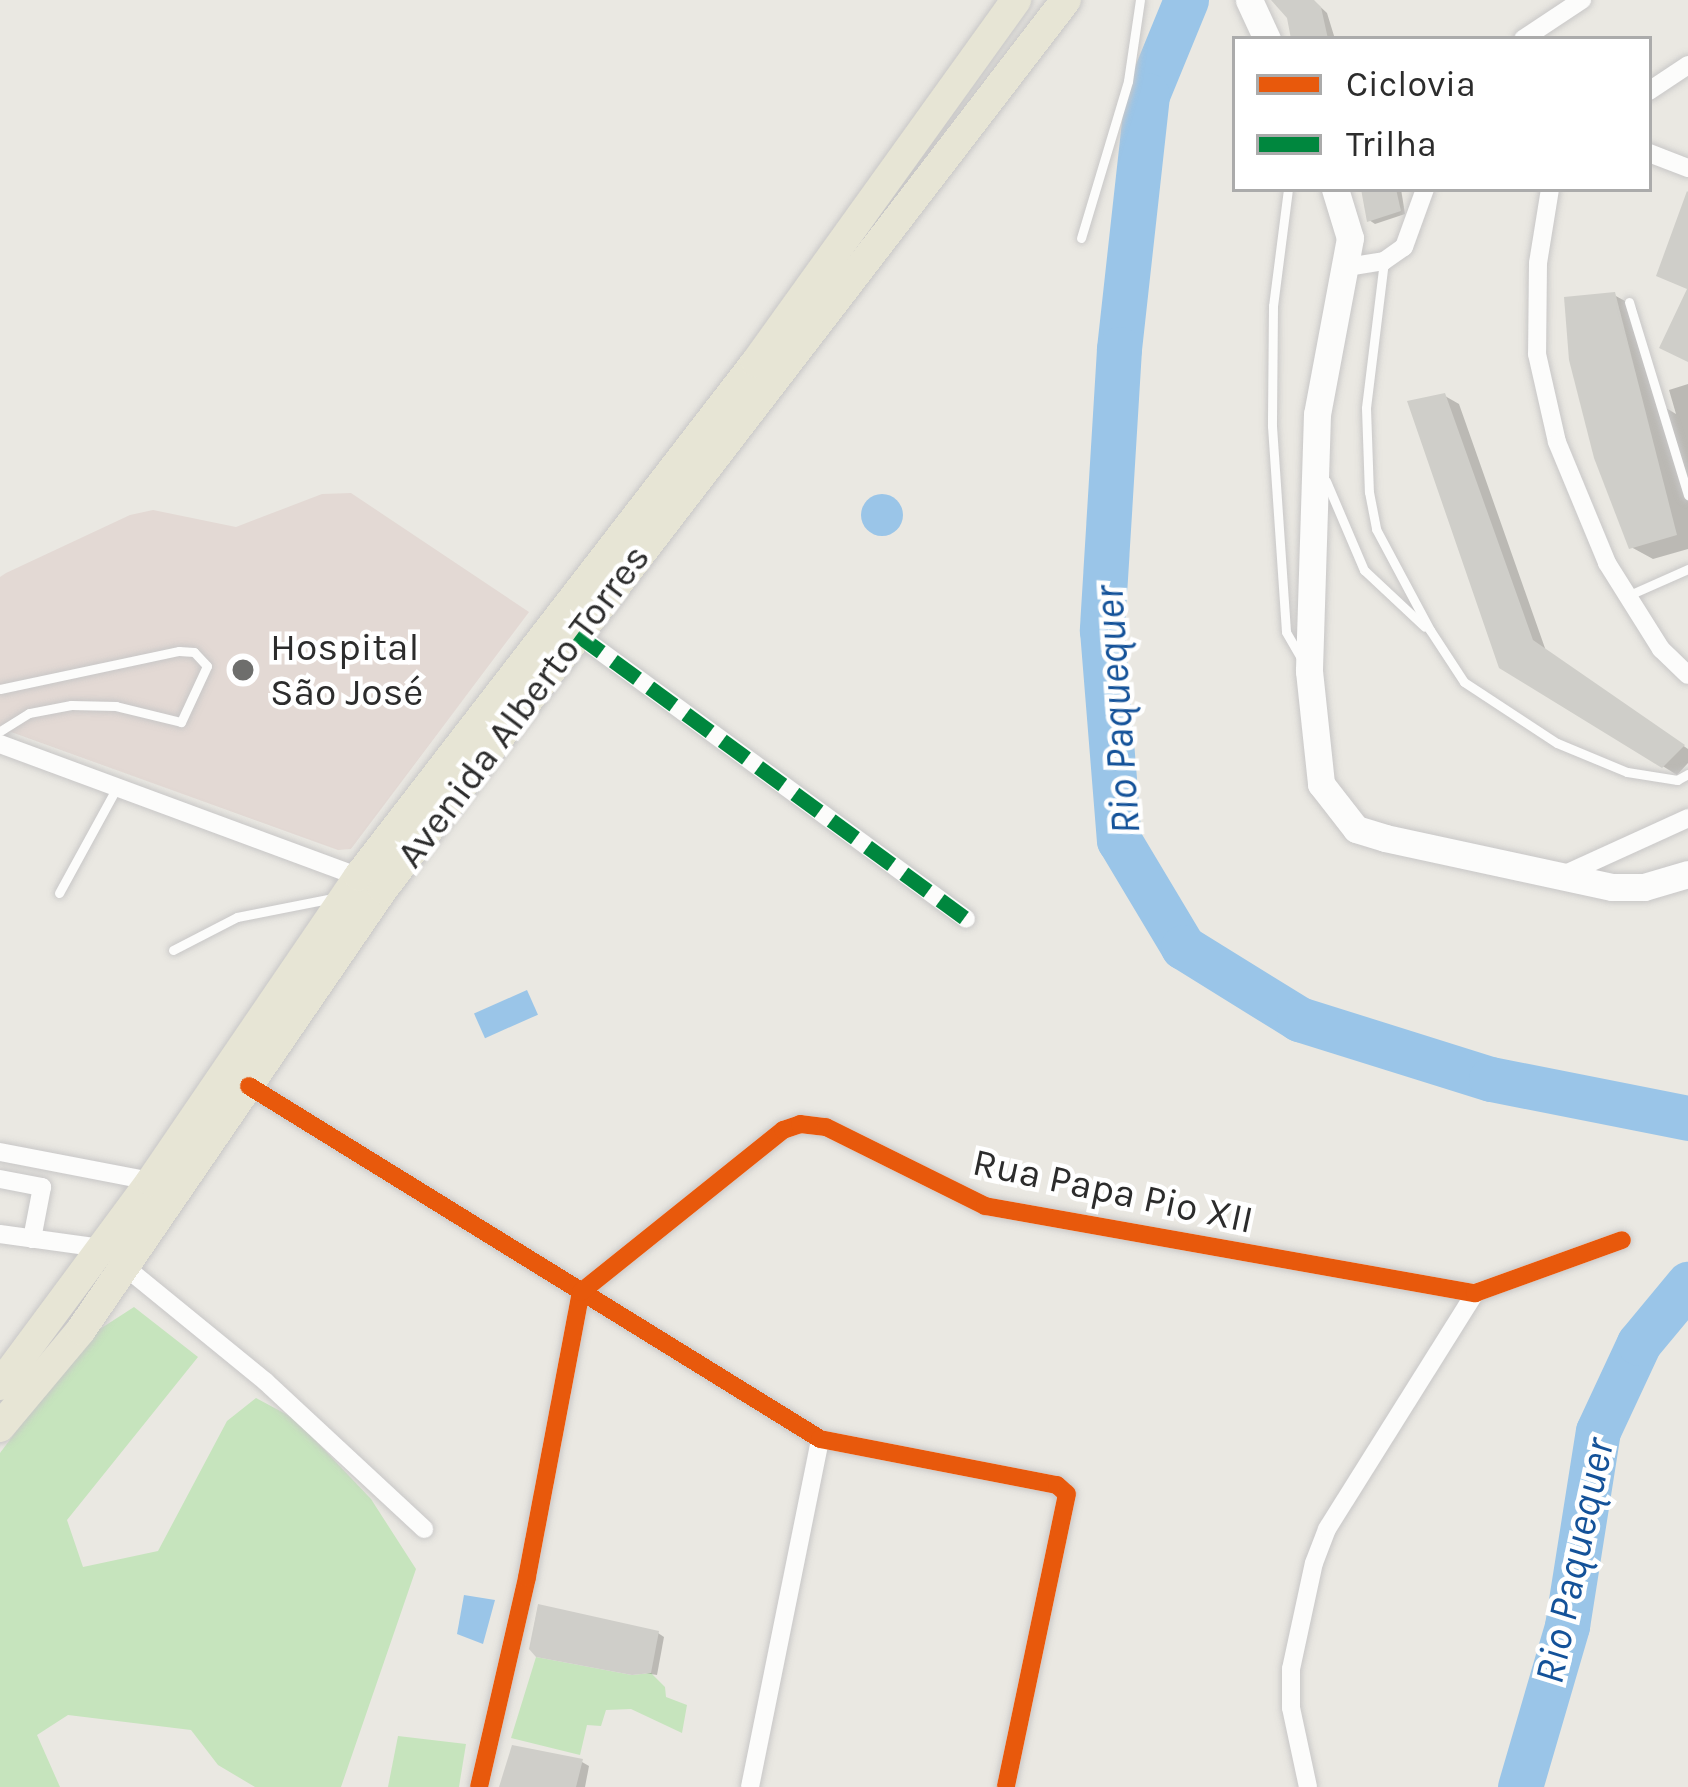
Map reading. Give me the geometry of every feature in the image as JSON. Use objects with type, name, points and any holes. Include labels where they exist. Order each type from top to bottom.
[{"type":"main road","name":"Avenida Alberto Torres","points":[[0,1427],[81,1330],[151,1181],[362,887],[756,362],[1016,0]]},
{"type":"main road","name":"Avenida Alberto Torres","points":[[0,1384],[113,1257],[249,1086],[362,887],[578,634],[1066,0]]},
{"type":"street","points":[[1528,36],[1582,0]]},
{"type":"street","points":[[1250,2],[1266,36]]},
{"type":"street","points":[[1652,89],[1688,65]]},
{"type":"street","points":[[1652,154],[1688,168]]},
{"type":"street","points":[[1336,192],[1350,238],[1327,344],[1316,453],[1310,671],[1321,784],[1356,829],[1558,878],[1644,886],[1688,874]]},
{"type":"street","points":[[1347,267],[1384,261],[1404,247],[1424,192]]},
{"type":"street","points":[[1550,192],[1538,263],[1537,354],[1557,442],[1607,563],[1661,649],[1688,675]]},
{"type":"street","points":[[578,634],[966,920]]},
{"type":"street","points":[[0,744],[362,887]]},
{"type":"street","points":[[1558,878],[1688,818]]},
{"type":"street","points":[[249,1086],[820,1438],[1057,1485],[1067,1494],[1006,1787]]},
{"type":"street","name":"Rua Papa Pio XII","points":[[581,1292],[767,1138],[800,1124],[826,1126],[985,1207],[1475,1293],[1622,1240]]},
{"type":"street","points":[[0,1152],[151,1181]]},
{"type":"street","points":[[0,1179],[42,1187],[32,1239]]},
{"type":"street","points":[[0,1234],[113,1257],[266,1382],[424,1529]]},
{"type":"street","points":[[479,1787],[527,1577],[581,1292]]},
{"type":"street","points":[[1308,1787],[1296,1743],[1291,1670],[1314,1563],[1327,1529],[1475,1293]]},
{"type":"street","points":[[750,1787],[820,1438]]},
{"type":"lane","points":[[1082,238],[1128,81],[1139,0]]},
{"type":"lane","points":[[1288,192],[1273,306],[1277,561],[1286,632],[1310,671]]},
{"type":"lane","points":[[1384,261],[1366,409],[1369,492],[1376,529],[1430,630],[1464,682],[1557,743],[1627,772],[1677,780],[1688,773]]},
{"type":"lane","points":[[1629,302],[1688,495]]},
{"type":"lane","points":[[1316,453],[1340,521],[1364,570],[1430,630]]},
{"type":"lane","points":[[1627,596],[1688,569]]},
{"type":"lane","points":[[0,689],[179,651],[194,652],[206,666],[181,722],[116,706],[71,705],[29,713],[0,731]]},
{"type":"lane","points":[[59,893],[117,787]]},
{"type":"lane","points":[[173,950],[237,916],[362,887]]},
{"type":"shaded area","name":"Hospital São José","points":[[351,493],[529,612],[351,849],[338,850],[0,728],[0,577],[130,515],[153,510],[236,527],[322,494]]},
{"type":"green space","points":[[134,1307],[198,1357],[67,1520],[83,1567],[158,1551],[227,1421],[256,1398],[295,1419],[371,1499],[416,1569],[341,1787],[255,1787],[218,1765],[191,1730],[68,1715],[37,1735],[60,1787],[0,1787],[0,1453],[86,1338]]},
{"type":"green space","points":[[536,1657],[632,1675],[651,1673],[665,1687],[666,1697],[687,1705],[682,1733],[631,1709],[606,1710],[601,1726],[587,1725],[580,1755],[511,1738]]},
{"type":"green space","points":[[398,1736],[466,1744],[459,1787],[388,1787]]},
{"type":"water","points":[[882,494],[897,500],[903,515],[897,530],[882,536],[867,530],[861,515],[867,500]]},
{"type":"water","points":[[527,990],[538,1015],[485,1038],[474,1014]]},
{"type":"water","points":[[464,1595],[495,1600],[483,1644],[457,1634]]},
{"type":"building","points":[[1271,0],[1314,0],[1321,7],[1327,36],[1290,36],[1287,18]]},
{"type":"building","points":[[1687,191],[1688,362],[1659,348],[1687,289],[1656,276]]},
{"type":"building","points":[[1362,192],[1397,192],[1401,211],[1367,222]]},
{"type":"building","points":[[1615,292],[1677,535],[1629,549],[1594,458],[1569,360],[1564,297]]},
{"type":"building","points":[[1445,393],[1533,640],[1685,745],[1662,768],[1499,668],[1407,401]]},
{"type":"building","points":[[538,1604],[659,1631],[651,1673],[632,1675],[536,1657],[529,1649]]},
{"type":"building","points":[[512,1745],[583,1759],[576,1787],[499,1787]]},
{"type":"waterway","name":"Rio Paquequer","points":[[1186,0],[1147,95],[1119,349],[1102,630],[1119,840],[1183,947],[1299,1019],[1491,1079],[1688,1118]]},
{"type":"waterway","name":"Rio Paquequer","points":[[1520,1787],[1567,1626],[1598,1431],[1639,1343],[1688,1284]]},
{"type":"marked path","points":[[577,634],[966,919]]},
{"type":"cycle path","points":[[249,1086],[820,1439],[1057,1485],[1067,1494],[1006,1787]]},
{"type":"cycle path","points":[[479,1787],[527,1577],[581,1292],[783,1130],[800,1124],[826,1127],[985,1206],[1475,1293],[1622,1240]]},
{"type":"place","name":"Hospital São José","points":[[243,670]]}]
